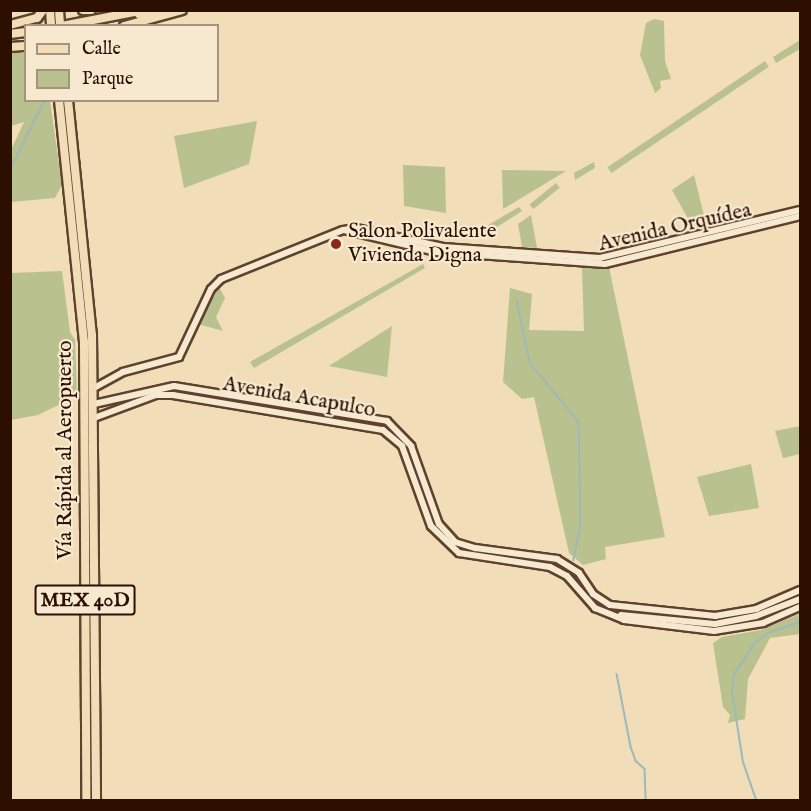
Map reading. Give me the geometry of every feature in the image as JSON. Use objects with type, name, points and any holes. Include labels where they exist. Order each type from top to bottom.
[{"type":"highway","points":[[10,26],[37,18],[44,10]]},
{"type":"highway","points":[[83,10],[91,10]]},
{"type":"highway","points":[[131,24],[182,10]]},
{"type":"highway","name":"Vía Rápida al Aeropuerto","points":[[59,102],[85,367],[86,801]]},
{"type":"highway","name":"MEX 40D","points":[[68,102],[90,304],[94,388],[96,801]]},
{"type":"main road","points":[[86,24],[144,10]]},
{"type":"main road","points":[[75,24],[160,10]]},
{"type":"main road","points":[[10,36],[24,34]]},
{"type":"street","name":"Avenida Orquídea","points":[[94,388],[123,372],[179,357],[211,289],[226,276],[343,230],[356,228],[442,247],[600,258],[801,210]]},
{"type":"street","name":"Avenida Orquídea","points":[[343,230],[436,252],[605,264],[801,216]]},
{"type":"street","name":"Avenida Acapulco","points":[[94,404],[161,386],[174,386],[387,422],[411,447],[439,524],[447,535],[466,546],[557,559],[579,573],[593,594],[610,605],[715,616],[756,609],[801,590]]},
{"type":"street","name":"Avenida Acapulco","points":[[94,418],[109,410],[156,395],[173,395],[383,430],[402,446],[431,526],[450,547],[473,557],[557,570],[590,603],[615,618],[714,631],[763,623],[801,607]]},
{"type":"street","points":[[107,402],[109,410]]},
{"type":"street","points":[[621,615],[715,624],[756,616],[801,599]]},
{"type":"green space","points":[[654,19],[664,21],[665,61],[671,79],[660,81],[661,88],[655,93],[640,55],[646,23]]},
{"type":"green space","points":[[800,40],[800,49],[776,63],[773,57]]},
{"type":"green space","points":[[24,51],[24,102],[50,102],[62,185],[55,198],[11,202],[11,150],[24,122],[11,126],[11,53]]},
{"type":"green space","points":[[765,61],[769,67],[611,173],[607,167]]},
{"type":"green space","points":[[257,121],[249,164],[184,188],[174,136]]},
{"type":"green space","points":[[594,162],[595,168],[575,180],[574,173]]},
{"type":"green space","points":[[403,165],[445,167],[446,213],[404,206]]},
{"type":"green space","points":[[502,170],[566,171],[503,209]]},
{"type":"green space","points":[[694,175],[707,228],[689,232],[691,224],[672,190]]},
{"type":"green space","points":[[556,183],[560,188],[533,209],[530,204]]},
{"type":"green space","points":[[519,207],[522,211],[489,232],[485,227]]},
{"type":"green space","points":[[531,215],[537,248],[522,247],[518,224]]},
{"type":"green space","points":[[423,264],[425,268],[254,368],[250,362]]},
{"type":"green space","points":[[582,267],[609,267],[665,537],[605,547],[606,559],[583,565],[569,553],[534,397],[522,399],[503,382],[510,288],[532,294],[529,330],[584,331]]},
{"type":"green space","points":[[62,271],[70,332],[75,340],[77,396],[38,415],[11,420],[11,273]]},
{"type":"green space","points":[[219,287],[225,298],[216,317],[223,331],[198,324]]},
{"type":"green space","points":[[392,326],[387,377],[329,366]]},
{"type":"green space","points":[[800,426],[800,454],[783,458],[775,431]]},
{"type":"green space","points":[[751,464],[759,508],[709,516],[697,477]]},
{"type":"green space","points":[[800,614],[800,634],[770,638],[748,679],[745,719],[728,723],[730,715],[723,707],[713,643],[722,637],[761,630]]},
{"type":"waterway","points":[[10,170],[44,102]]},
{"type":"waterway","points":[[517,300],[530,363],[579,422],[581,526],[574,560]]},
{"type":"waterway","points":[[756,800],[743,763],[732,692],[734,675],[755,643],[768,633],[800,622]]},
{"type":"waterway","points":[[617,674],[631,747],[636,761],[645,769],[646,800]]},
{"type":"place","name":"Salon Polivalente Vivienda Digna","points":[[336,244]]}]
